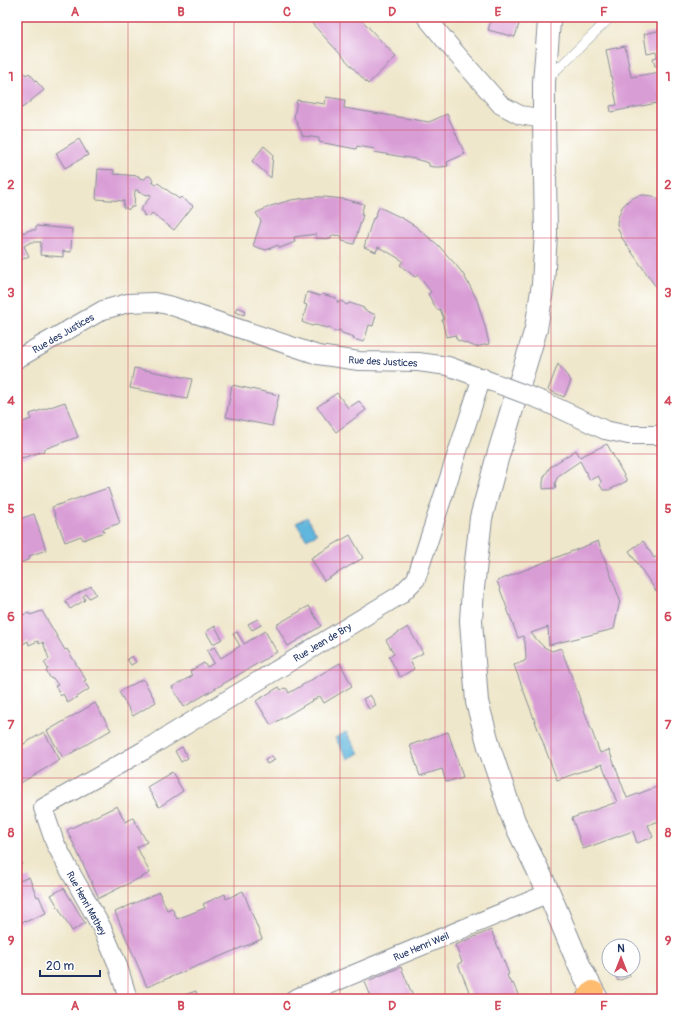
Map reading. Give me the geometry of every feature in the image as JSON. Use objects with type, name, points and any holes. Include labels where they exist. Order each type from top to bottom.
[{"type":"street","points":[[426,17],[501,105],[520,115],[544,119]]},
{"type":"street","points":[[550,17],[544,82],[546,234],[543,284],[536,329],[481,518],[473,588],[472,621],[477,702],[490,750],[514,821],[549,894],[593,997]]},
{"type":"street","name":"Rue des Justices","points":[[17,359],[102,310],[128,303],[154,302],[172,306],[318,355],[359,361],[418,362],[448,366],[543,401],[605,430],[628,435],[662,435]]},
{"type":"street","name":"Rue Jean de Bry","points":[[43,808],[143,751],[400,594],[416,579],[489,380]]},
{"type":"street","name":"Rue Henri Mathey","points":[[43,808],[55,843],[102,928],[117,963],[128,999]]},
{"type":"street","name":"Rue Henri Weil","points":[[294,999],[549,894]]},
{"type":"lane","points":[[544,82],[611,17]]},
{"type":"water","points":[[307,517],[317,534],[306,539],[296,523]]},
{"type":"water","points":[[346,732],[359,753],[348,759],[335,738]]},
{"type":"building","points":[[306,17],[359,17],[396,57],[368,84]]},
{"type":"building","points":[[492,17],[521,17],[515,37],[488,30]]},
{"type":"building","points":[[662,30],[662,102],[611,112],[610,106],[617,105],[606,50],[625,46],[631,77],[660,72],[659,66],[655,66],[653,58],[657,57],[656,52],[647,54],[644,34]]},
{"type":"building","points":[[22,70],[26,75],[29,73],[44,90],[22,108],[17,103],[17,75]]},
{"type":"building","points":[[326,97],[345,100],[344,108],[429,122],[447,114],[465,154],[447,162],[448,166],[433,167],[429,166],[429,163],[415,159],[374,152],[375,149],[357,146],[356,149],[319,142],[319,138],[303,136],[294,117],[297,100],[325,104]]},
{"type":"building","points":[[79,139],[88,155],[65,168],[56,153]]},
{"type":"building","points":[[264,146],[273,154],[271,178],[252,161]]},
{"type":"building","points":[[98,169],[114,170],[114,174],[139,176],[139,178],[145,179],[147,176],[150,176],[153,180],[152,182],[156,185],[158,183],[179,199],[181,197],[193,206],[174,230],[152,213],[149,217],[147,215],[144,216],[143,212],[140,210],[151,196],[150,194],[148,195],[135,190],[134,207],[131,207],[128,210],[127,208],[123,208],[124,201],[96,199]]},
{"type":"building","points":[[643,195],[653,196],[662,202],[662,295],[622,238],[618,229],[617,223],[622,207],[629,200]]},
{"type":"building","points":[[315,197],[343,199],[364,204],[361,215],[363,215],[354,244],[342,241],[342,236],[332,235],[331,239],[316,238],[316,234],[294,237],[295,242],[280,248],[278,245],[266,250],[253,246],[261,221],[256,213],[271,206],[291,200]]},
{"type":"building","points":[[379,207],[415,226],[438,245],[456,265],[463,274],[477,300],[489,344],[476,347],[457,340],[455,335],[446,337],[442,320],[444,319],[440,309],[437,310],[428,294],[431,292],[418,275],[415,277],[400,265],[403,261],[388,252],[378,247],[376,252],[364,247],[373,218],[374,219]]},
{"type":"building","points":[[36,226],[72,229],[71,252],[63,251],[63,257],[40,255],[41,242],[31,242],[24,246],[29,256],[17,262],[17,231],[21,229],[23,233],[30,230],[36,230]]},
{"type":"building","points":[[307,292],[320,296],[322,294],[336,298],[338,303],[341,301],[346,305],[350,303],[364,308],[364,310],[376,315],[373,326],[369,325],[364,342],[353,339],[354,337],[342,333],[340,330],[335,332],[329,327],[312,326],[302,322],[307,305],[304,304]]},
{"type":"building","points":[[237,307],[245,310],[244,315],[235,312]]},
{"type":"building","points":[[558,364],[571,381],[564,397],[548,390]]},
{"type":"building","points":[[134,368],[192,379],[187,399],[130,388]]},
{"type":"building","points":[[232,385],[279,395],[272,426],[226,417]]},
{"type":"building","points":[[337,393],[348,408],[359,401],[366,410],[336,432],[317,407]]},
{"type":"building","points":[[65,402],[78,437],[44,449],[44,451],[22,458],[17,458],[17,424],[31,419],[30,414]]},
{"type":"building","points":[[607,444],[627,481],[609,490],[603,490],[598,476],[590,480],[580,461],[558,476],[555,483],[556,488],[543,489],[544,477],[550,467],[576,450],[580,457]]},
{"type":"building","points":[[108,488],[120,523],[103,529],[104,532],[83,540],[81,536],[65,542],[52,507]]},
{"type":"building","points":[[34,514],[46,550],[29,556],[30,559],[17,564],[17,520]]},
{"type":"building","points":[[350,535],[363,558],[324,581],[311,558]]},
{"type":"building","points":[[598,541],[620,600],[614,629],[549,645],[548,627],[531,633],[544,647],[552,651],[561,648],[600,753],[609,750],[627,798],[662,785],[662,820],[648,825],[653,837],[637,843],[633,831],[583,849],[572,818],[617,802],[602,764],[557,780],[514,665],[525,661],[525,642],[523,636],[518,638],[497,581]]},
{"type":"building","points":[[643,541],[654,558],[662,553],[662,587],[656,591],[629,551]]},
{"type":"building","points":[[91,586],[96,594],[89,598],[86,594],[83,596],[85,600],[70,609],[65,601]]},
{"type":"building","points":[[309,606],[321,626],[288,646],[276,625]]},
{"type":"building","points":[[42,611],[65,650],[67,649],[86,680],[84,681],[89,689],[68,703],[63,694],[61,696],[55,686],[58,685],[53,678],[51,679],[46,671],[48,669],[44,662],[49,659],[43,642],[39,644],[38,641],[29,645],[28,641],[21,645],[22,647],[17,649],[17,617]]},
{"type":"building","points":[[258,619],[261,625],[252,630],[248,624]]},
{"type":"building","points":[[215,626],[222,639],[213,644],[206,632]]},
{"type":"building","points":[[408,627],[423,653],[410,660],[414,669],[400,677],[389,657],[394,654],[386,640]]},
{"type":"building","points":[[265,631],[277,652],[184,707],[172,687],[192,676],[190,671],[204,663],[207,667],[214,663],[207,651],[214,647],[221,658],[240,646],[233,634],[237,632],[244,644]]},
{"type":"building","points":[[132,656],[136,662],[131,665],[127,659]]},
{"type":"building","points":[[340,663],[352,686],[324,703],[320,696],[271,725],[256,701],[279,687],[281,690],[284,688],[287,689],[289,693]]},
{"type":"building","points":[[143,679],[156,702],[133,716],[119,692]]},
{"type":"building","points":[[370,695],[376,705],[369,709],[363,699]]},
{"type":"building","points":[[95,703],[111,730],[63,758],[47,731]]},
{"type":"building","points":[[44,732],[60,760],[17,785],[17,748]]},
{"type":"building","points":[[448,732],[463,777],[446,782],[442,769],[420,776],[410,745]]},
{"type":"building","points":[[182,747],[188,758],[181,762],[175,751]]},
{"type":"building","points":[[272,756],[275,760],[267,764],[265,760]]},
{"type":"building","points":[[172,772],[183,791],[159,807],[147,787]]},
{"type":"building","points":[[117,806],[125,822],[133,818],[147,842],[137,847],[150,873],[99,898],[67,830]]},
{"type":"building","points":[[17,855],[22,864],[17,867]]},
{"type":"building","points":[[29,877],[37,897],[39,896],[46,913],[17,924],[17,904],[19,903],[17,895],[21,893],[17,882]]},
{"type":"building","points":[[64,888],[85,923],[72,931],[51,895]]},
{"type":"building","points":[[243,891],[262,939],[147,987],[115,912],[159,892],[167,910],[172,908],[177,919],[205,908],[203,904],[225,894],[226,899]]},
{"type":"building","points":[[491,930],[509,974],[507,975],[511,984],[513,983],[520,999],[472,999],[458,964],[462,962],[455,945]]},
{"type":"building","points":[[401,967],[414,999],[372,999],[365,982]]},
{"type":"building","points":[[617,978],[625,978],[618,981]]},
{"type":"building","points":[[196,991],[198,999],[172,999]]}]
